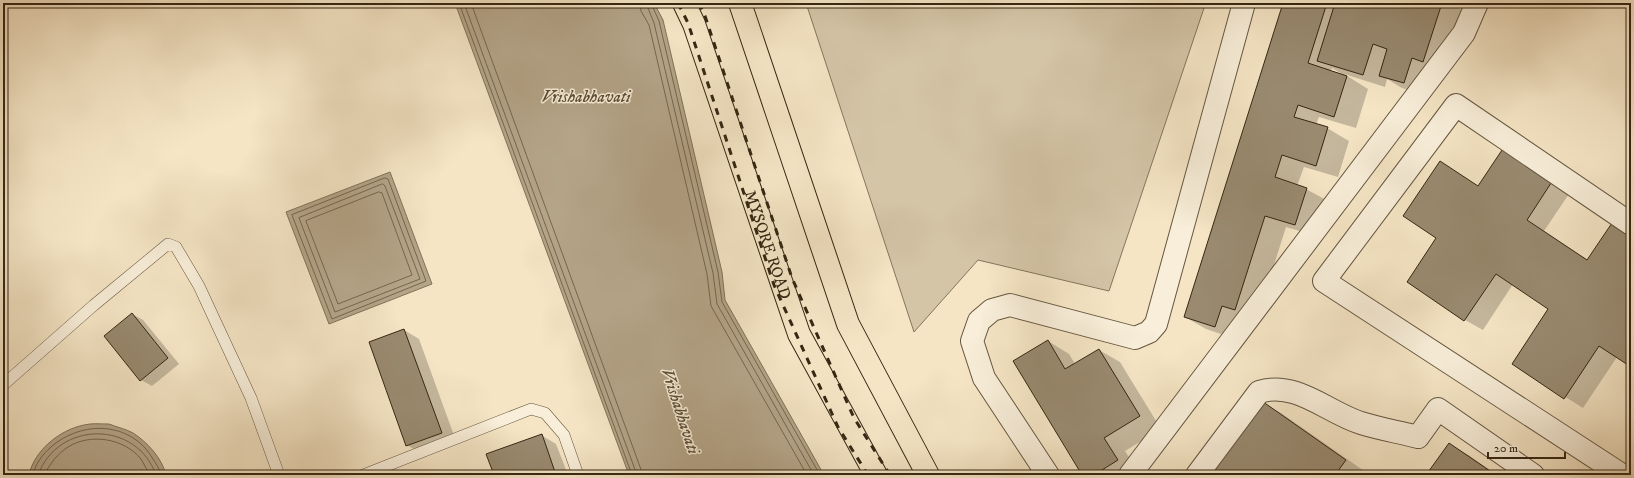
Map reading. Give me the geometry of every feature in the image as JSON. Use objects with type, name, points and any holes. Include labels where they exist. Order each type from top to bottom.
[{"type":"highway","name":"MYSORE ROAD","points":[[684,3],[694,24],[799,334],[876,475]]},
{"type":"highway","points":[[740,3],[848,324],[928,475]]},
{"type":"street","points":[[1048,475],[984,378],[972,341],[980,321],[992,310],[1010,305],[1135,338],[1149,332],[1156,324],[1244,3]]},
{"type":"street","points":[[1130,475],[1464,33],[1477,3]]},
{"type":"street","points":[[1622,475],[1324,281],[1456,106],[1631,224]]},
{"type":"street","points":[[1197,475],[1259,392],[1268,389],[1289,390],[1360,423],[1418,437],[1438,409],[1533,475]]},
{"type":"lane","points":[[3,385],[94,305],[168,244],[176,247],[199,286],[251,398],[279,475]]},
{"type":"lane","points":[[363,475],[531,409],[545,413],[564,435],[578,475]]},
{"type":"shaded area","points":[[806,3],[1203,3],[1204,8],[1109,291],[978,260],[914,332]]},
{"type":"water","name":"Vrishabhavati","points":[[455,3],[654,3],[663,20],[722,272],[725,300],[824,475],[629,475]]},
{"type":"water","points":[[390,172],[432,284],[329,324],[286,212]]},
{"type":"water","points":[[109,424],[130,432],[144,441],[161,463],[166,475],[29,475],[36,458],[49,443],[57,437],[84,425]]},
{"type":"building","points":[[1283,3],[1327,3],[1308,63],[1347,76],[1334,117],[1298,105],[1294,117],[1328,127],[1316,166],[1282,155],[1275,177],[1307,188],[1295,225],[1265,216],[1235,310],[1222,306],[1215,327],[1184,317]]},
{"type":"building","points":[[1335,3],[1442,3],[1423,62],[1412,58],[1404,83],[1379,76],[1387,49],[1373,44],[1363,75],[1317,61]]},
{"type":"building","points":[[1506,144],[1555,177],[1527,220],[1587,260],[1614,220],[1631,232],[1631,367],[1599,346],[1564,399],[1512,364],[1548,309],[1496,274],[1464,321],[1407,282],[1436,238],[1403,216],[1440,161],[1478,186]]},
{"type":"building","points":[[132,313],[168,358],[140,381],[104,336]]},
{"type":"building","points":[[404,329],[442,433],[406,446],[369,342]]},
{"type":"building","points":[[1048,340],[1065,369],[1099,349],[1140,416],[1104,438],[1118,460],[1094,475],[1082,475],[1013,361]]},
{"type":"building","points":[[1259,399],[1346,460],[1335,475],[1207,475]]},
{"type":"building","points":[[542,434],[556,475],[494,475],[486,454]]},
{"type":"building","points":[[1449,443],[1496,475],[1426,475]]},
{"type":"railway","points":[[678,3],[688,23],[774,285],[838,427],[868,475]]},
{"type":"railway","points":[[699,3],[705,16],[792,278],[854,418],[890,475]]}]
